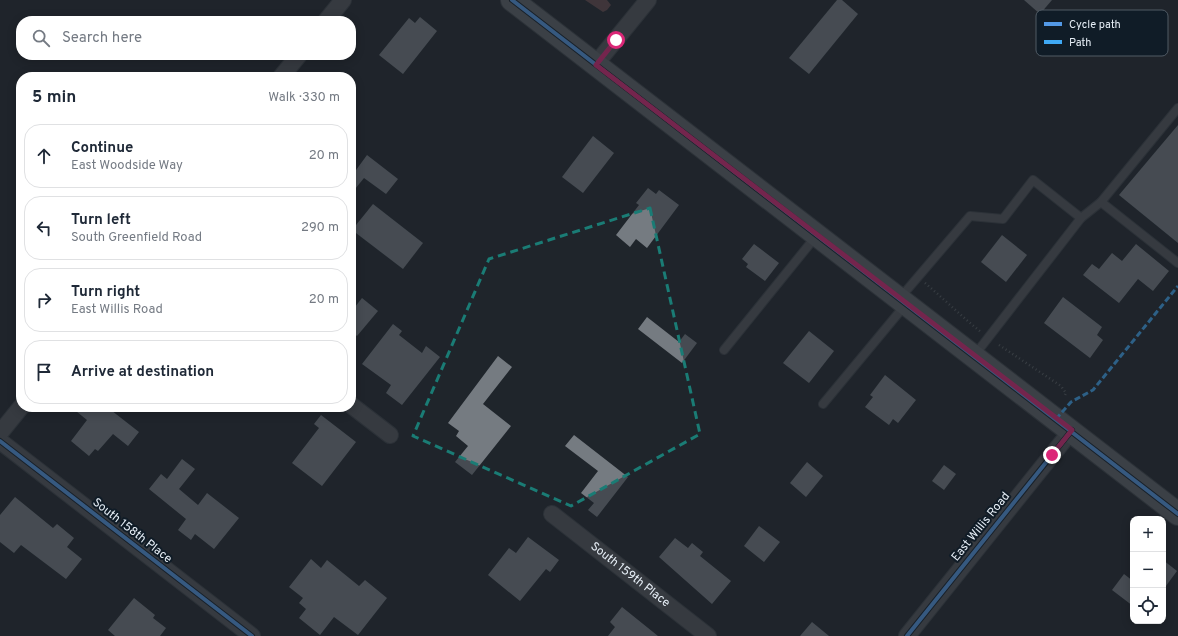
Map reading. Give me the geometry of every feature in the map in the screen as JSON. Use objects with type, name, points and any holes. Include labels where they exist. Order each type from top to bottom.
[{"type":"main road","points":[[512,0],[1072,430],[1178,514]]},
{"type":"street","points":[[330,16],[343,0]]},
{"type":"street","points":[[596,65],[648,0]]},
{"type":"street","points":[[285,72],[295,60]]},
{"type":"street","points":[[356,409],[390,435]]},
{"type":"street","points":[[0,433],[17,412]]},
{"type":"street","name":"East Willis Road","points":[[907,636],[1072,430]]},
{"type":"street","name":"South 158th Place","points":[[0,441],[252,636]]},
{"type":"street","name":"South 159th Place","points":[[552,514],[708,636]]},
{"type":"lane","points":[[974,356],[1081,218],[1101,202],[1178,108]]},
{"type":"lane","points":[[823,404],[903,301],[917,277],[970,216],[1003,219],[1033,180],[1081,218]]},
{"type":"lane","points":[[1101,202],[1178,263]]},
{"type":"lane","points":[[724,350],[817,234]]},
{"type":"path","points":[[917,277],[955,308],[958,314],[982,332]]},
{"type":"path","points":[[999,345],[1061,386],[1066,393],[1064,397]]},
{"type":"highlighted area","points":[[650,208],[700,434],[571,506],[413,436],[489,259]]},
{"type":"shaded area","points":[[585,0],[607,0],[611,5],[603,12]]},
{"type":"building","points":[[837,0],[842,0],[858,14],[809,74],[789,58]]},
{"type":"building","points":[[1024,0],[1052,0],[1043,10],[1036,10]]},
{"type":"building","points":[[420,17],[437,31],[403,74],[379,55],[409,18],[415,23]]},
{"type":"building","points":[[1178,125],[1178,243],[1119,195]]},
{"type":"building","points":[[593,136],[614,153],[583,193],[562,177]]},
{"type":"building","points":[[367,155],[398,179],[386,194],[364,178],[356,188],[356,170]]},
{"type":"building","points":[[648,188],[656,194],[659,190],[679,205],[647,248],[636,239],[630,247],[616,235],[639,205],[636,203]]},
{"type":"building","points":[[373,204],[423,243],[403,269],[356,233],[356,225]]},
{"type":"building","points":[[1002,235],[1027,255],[1006,282],[981,262]]},
{"type":"building","points":[[754,244],[779,263],[765,281],[746,267],[748,264],[742,259]]},
{"type":"building","points":[[1136,244],[1169,271],[1153,291],[1138,279],[1119,303],[1083,275],[1092,264],[1099,269],[1112,253],[1122,261]]},
{"type":"building","points":[[1063,297],[1102,327],[1097,335],[1103,340],[1090,358],[1044,323]]},
{"type":"building","points":[[362,298],[378,311],[357,336],[356,335],[356,306]]},
{"type":"building","points":[[647,317],[679,342],[685,334],[697,343],[682,363],[638,329]]},
{"type":"building","points":[[393,324],[402,331],[399,335],[422,353],[426,346],[440,357],[402,405],[386,393],[391,385],[362,364]]},
{"type":"building","points":[[809,331],[834,351],[809,383],[783,363]]},
{"type":"building","points":[[498,356],[512,367],[483,404],[511,426],[472,475],[455,462],[468,446],[456,436],[459,431],[448,423]]},
{"type":"building","points":[[885,375],[916,400],[898,423],[893,419],[889,425],[865,407],[873,397],[870,395]]},
{"type":"building","points":[[77,412],[113,412],[139,432],[128,446],[113,434],[98,451],[95,449],[89,456],[71,441],[87,420]]},
{"type":"building","points":[[321,415],[356,442],[322,486],[292,463],[319,428],[314,424]]},
{"type":"building","points":[[574,435],[628,477],[597,517],[588,510],[594,503],[581,493],[598,471],[565,446]]},
{"type":"building","points":[[182,459],[195,469],[179,489],[198,505],[207,493],[239,518],[214,549],[195,534],[191,540],[178,530],[186,519],[149,489],[161,474],[167,479]]},
{"type":"building","points":[[807,462],[823,476],[806,497],[790,483]]},
{"type":"building","points":[[944,465],[956,474],[944,490],[932,481]]},
{"type":"building","points":[[15,497],[53,528],[57,524],[74,538],[67,547],[82,559],[66,579],[21,545],[14,553],[0,542],[0,515]]},
{"type":"building","points":[[759,526],[780,542],[764,562],[744,546]]},
{"type":"building","points":[[528,537],[559,560],[550,572],[546,569],[520,601],[488,575],[509,548],[516,553]]},
{"type":"building","points":[[675,538],[688,548],[692,543],[703,552],[700,556],[731,581],[712,604],[659,557]]},
{"type":"building","points":[[311,559],[321,568],[327,560],[359,586],[365,580],[387,598],[358,635],[334,617],[320,635],[299,618],[306,609],[299,603],[303,598],[289,587]]},
{"type":"building","points":[[1166,562],[1177,571],[1166,586]]},
{"type":"building","points":[[1124,574],[1130,579],[1130,604],[1112,590]]},
{"type":"building","points":[[134,598],[155,615],[153,618],[166,628],[160,636],[115,636],[108,630]]},
{"type":"building","points":[[622,607],[658,636],[608,636],[615,627],[610,622]]},
{"type":"building","points":[[812,622],[829,636],[800,636]]},
{"type":"marked path","points":[[1056,419],[1071,402],[1093,390],[1178,286]]},
{"type":"cycle path","points":[[512,0],[1178,514]]},
{"type":"cycle path","points":[[907,636],[1072,430]]},
{"type":"cycle path","points":[[0,441],[252,636]]},
{"type":"route","points":[[616,40],[596,65],[1072,430],[1052,455]]}]
